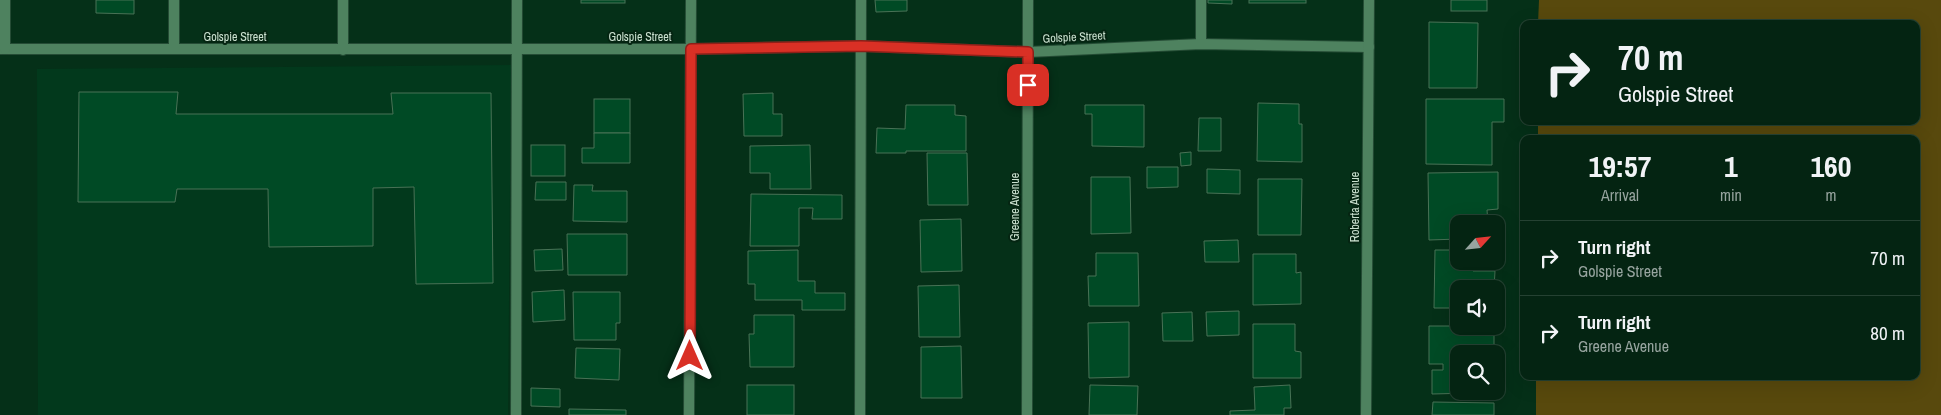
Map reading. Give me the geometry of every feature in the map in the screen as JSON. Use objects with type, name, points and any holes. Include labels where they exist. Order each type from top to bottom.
[{"type":"street","points":[[2,49],[5,0]]},
{"type":"street","points":[[174,0],[174,49]]},
{"type":"street","points":[[343,50],[344,0]]},
{"type":"street","points":[[516,415],[517,0]]},
{"type":"street","points":[[690,415],[691,0]]},
{"type":"street","points":[[860,415],[861,0]]},
{"type":"street","name":"Greene Avenue","points":[[1027,415],[1028,0]]},
{"type":"street","points":[[1201,0],[1201,44]]},
{"type":"street","name":"Roberta Avenue","points":[[1366,415],[1369,0]]},
{"type":"street","name":"Golspie Street","points":[[2,49],[691,49],[861,46],[1028,52],[1201,44],[1369,47]]},
{"type":"shaded area","points":[[1539,0],[1941,0],[1941,415],[1536,415],[1536,380],[1920,380],[1920,135],[1538,135],[1538,125],[1920,125],[1920,20],[1538,20]]},
{"type":"shaded area","points":[[511,65],[508,415],[38,415],[37,69]]},
{"type":"building","points":[[96,0],[134,0],[134,14],[96,13]]},
{"type":"building","points":[[581,0],[625,0],[625,3],[581,3]]},
{"type":"building","points":[[875,0],[907,0],[907,11],[876,12]]},
{"type":"building","points":[[1208,0],[1232,0],[1232,4],[1208,3]]},
{"type":"building","points":[[1249,0],[1306,0],[1306,3],[1249,3]]},
{"type":"building","points":[[1451,0],[1487,0],[1487,11],[1451,11]]},
{"type":"building","points":[[1429,22],[1478,23],[1477,88],[1429,88]]},
{"type":"building","points":[[79,92],[178,92],[176,114],[393,114],[391,93],[491,93],[493,283],[416,284],[414,187],[373,188],[373,246],[269,247],[268,189],[177,189],[175,202],[78,202]]},
{"type":"building","points":[[773,93],[773,114],[782,114],[782,136],[744,136],[743,94]]},
{"type":"building","points":[[594,99],[630,99],[630,133],[594,133]]},
{"type":"building","points":[[1426,99],[1504,99],[1504,122],[1492,122],[1492,165],[1426,164]]},
{"type":"building","points":[[1258,103],[1299,104],[1299,124],[1302,124],[1302,162],[1257,161]]},
{"type":"building","points":[[906,105],[955,105],[955,115],[966,116],[966,151],[876,153],[877,128],[905,129]]},
{"type":"building","points":[[1085,105],[1144,105],[1144,147],[1092,146],[1092,114],[1085,114]]},
{"type":"building","points":[[1199,118],[1221,118],[1221,151],[1198,151]]},
{"type":"building","points":[[594,133],[630,133],[630,163],[582,163],[582,148],[594,148]]},
{"type":"building","points":[[531,145],[565,145],[565,176],[531,176]]},
{"type":"building","points":[[810,145],[811,189],[770,189],[770,173],[750,173],[750,146]]},
{"type":"building","points":[[1191,152],[1191,165],[1181,166],[1180,153]]},
{"type":"building","points":[[927,153],[967,153],[968,205],[928,205]]},
{"type":"building","points":[[1147,167],[1178,167],[1178,187],[1147,188]]},
{"type":"building","points":[[1207,169],[1240,170],[1240,194],[1207,193]]},
{"type":"building","points":[[1498,172],[1498,209],[1487,210],[1487,215],[1450,215],[1450,239],[1429,240],[1428,173]]},
{"type":"building","points":[[1091,177],[1130,177],[1131,233],[1091,234]]},
{"type":"building","points":[[1258,179],[1302,179],[1301,235],[1258,235]]},
{"type":"building","points":[[536,182],[566,182],[566,200],[535,200]]},
{"type":"building","points":[[574,185],[593,185],[592,191],[627,191],[627,222],[573,221]]},
{"type":"building","points":[[751,194],[842,195],[842,219],[812,219],[813,208],[799,208],[799,246],[750,246]]},
{"type":"building","points":[[961,219],[962,271],[921,272],[920,220]]},
{"type":"building","points":[[567,234],[627,234],[627,275],[568,275]]},
{"type":"building","points":[[1238,240],[1239,262],[1205,262],[1204,241]]},
{"type":"building","points":[[562,249],[563,270],[535,271],[534,250]]},
{"type":"building","points":[[798,250],[798,281],[815,281],[815,293],[845,293],[845,310],[802,310],[802,300],[755,300],[755,284],[748,284],[748,251]]},
{"type":"building","points":[[1435,250],[1450,250],[1450,270],[1495,271],[1494,280],[1450,280],[1450,308],[1434,308]]},
{"type":"building","points":[[1096,253],[1138,253],[1139,306],[1089,306],[1088,276],[1096,276]]},
{"type":"building","points":[[1253,254],[1296,254],[1296,273],[1301,272],[1301,304],[1253,305]]},
{"type":"building","points":[[959,285],[960,337],[919,337],[918,286]]},
{"type":"building","points":[[564,290],[565,320],[533,322],[532,292]]},
{"type":"building","points":[[573,292],[620,292],[620,323],[616,323],[616,340],[574,340]]},
{"type":"building","points":[[1239,311],[1239,335],[1207,336],[1206,312]]},
{"type":"building","points":[[1192,312],[1193,341],[1163,341],[1162,313]]},
{"type":"building","points":[[754,315],[794,315],[794,367],[750,367],[749,334],[754,334]]},
{"type":"building","points":[[1129,322],[1129,377],[1089,378],[1088,323]]},
{"type":"building","points":[[1253,324],[1295,324],[1295,351],[1301,352],[1301,378],[1253,378]]},
{"type":"building","points":[[1429,326],[1450,326],[1450,335],[1494,335],[1494,345],[1450,345],[1450,394],[1432,394],[1432,370],[1443,370],[1443,364],[1429,364]]},
{"type":"building","points":[[961,346],[962,398],[921,398],[921,347]]},
{"type":"building","points":[[576,348],[620,349],[619,380],[575,378]]},
{"type":"building","points":[[747,385],[794,385],[794,415],[747,415]]},
{"type":"building","points":[[1090,385],[1138,386],[1137,415],[1089,415]]},
{"type":"building","points":[[1290,385],[1291,408],[1284,408],[1284,415],[1230,415],[1230,411],[1255,410],[1254,387]]},
{"type":"building","points":[[531,388],[560,389],[560,407],[531,406]]},
{"type":"building","points":[[1433,402],[1494,403],[1494,415],[1432,415]]},
{"type":"building","points":[[569,409],[626,410],[626,415],[569,415]]},
{"type":"route","points":[[690,356],[691,49],[861,46],[1028,52],[1028,85]]}]
